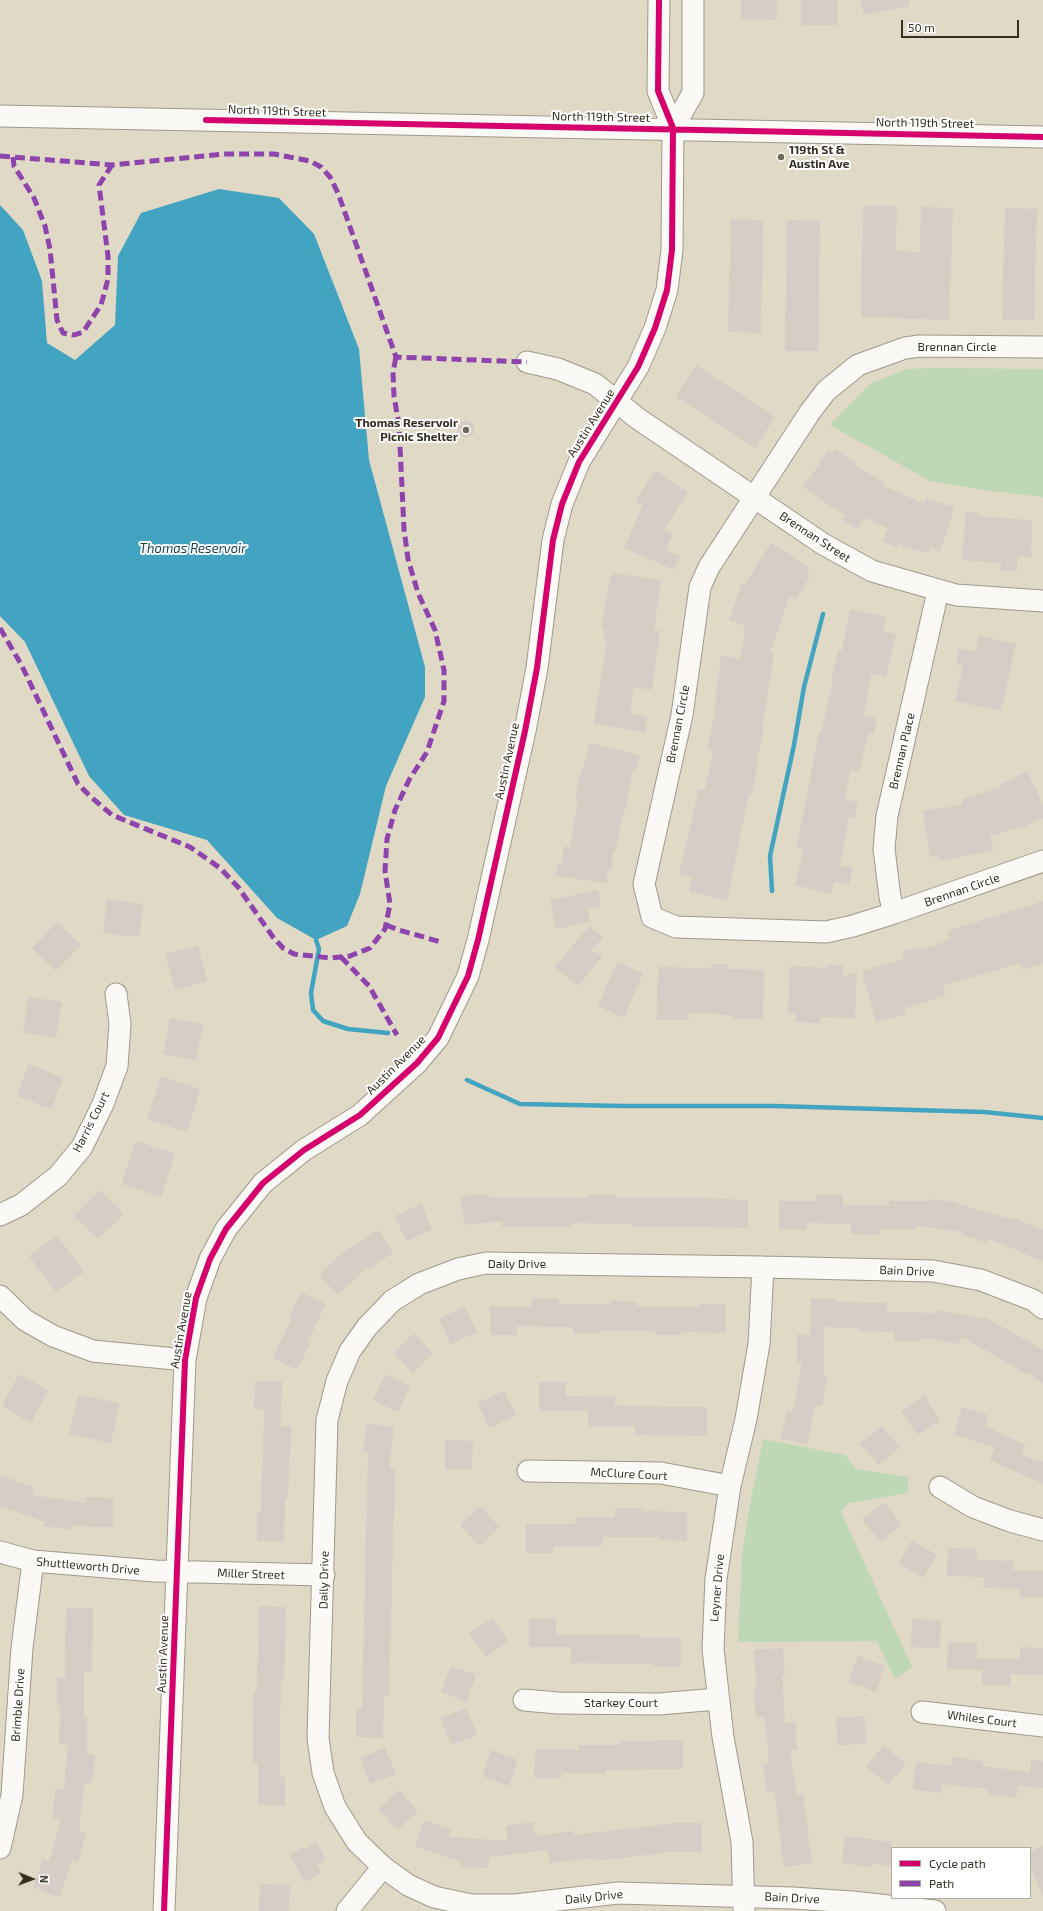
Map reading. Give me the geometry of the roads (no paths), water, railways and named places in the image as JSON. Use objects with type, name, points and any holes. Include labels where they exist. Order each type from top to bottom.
[{"type":"street","points":[[658,0],[658,91],[674,128]]},
{"type":"street","points":[[674,128],[692,93],[693,0]]},
{"type":"street","name":"North 119th Street","points":[[0,116],[342,124],[674,128],[1043,137]]},
{"type":"street","name":"Austin Avenue","points":[[164,1911],[185,1360],[196,1298],[210,1259],[226,1229],[264,1183],[304,1150],[360,1115],[417,1063],[438,1038],[454,1008],[468,976],[478,940],[525,732],[537,668],[554,540],[562,504],[578,462],[638,367],[655,328],[667,290],[672,250],[674,128]]},
{"type":"street","name":"Brennan Circle","points":[[1043,347],[920,346],[905,348],[858,365],[826,391],[810,412],[709,567],[700,587],[682,715],[644,884],[652,917],[676,927],[826,932],[853,926],[894,913],[1043,861]]},
{"type":"street","name":"Brennan Street","points":[[527,362],[558,369],[591,382],[637,418],[823,544],[865,568],[895,579],[938,591],[971,597],[1043,601]]},
{"type":"street","name":"Brennan Place","points":[[894,913],[890,897],[884,849],[887,816],[938,591]]},
{"type":"street","name":"Harris Court","points":[[0,1214],[21,1205],[58,1176],[82,1147],[103,1104],[117,1066],[120,1024],[116,994]]},
{"type":"street","name":"Daily Drive","points":[[744,1903],[618,1893],[515,1905],[471,1905],[434,1897],[408,1885],[383,1867],[357,1842],[335,1807],[323,1773],[318,1738],[328,1420],[337,1381],[350,1351],[367,1327],[392,1301],[419,1284],[458,1269],[486,1263],[763,1266]]},
{"type":"street","name":"Bain Drive","points":[[763,1266],[933,1271],[981,1280],[1033,1300],[1043,1308]]},
{"type":"street","name":"Leyner Drive","points":[[744,1903],[742,1842],[717,1698],[714,1649],[716,1579],[730,1486],[746,1419],[759,1344],[763,1266]]},
{"type":"street","points":[[0,1296],[25,1320],[53,1336],[93,1351],[185,1360]]},
{"type":"street","name":"McClure Court","points":[[528,1471],[661,1473],[730,1486]]},
{"type":"street","points":[[940,1487],[973,1507],[1010,1522],[1043,1530]]},
{"type":"street","name":"Shuttleworth Drive","points":[[0,1552],[33,1561],[178,1572]]},
{"type":"street","name":"Brimble Drive","points":[[0,1848],[12,1795],[22,1648],[33,1561]]},
{"type":"street","name":"Miller Street","points":[[178,1572],[324,1575]]},
{"type":"street","name":"Starkey Court","points":[[524,1700],[558,1703],[659,1704],[717,1698]]},
{"type":"street","name":"Whiles Court","points":[[922,1712],[1043,1726]]},
{"type":"street","points":[[347,1911],[383,1867]]},
{"type":"street","name":"Bain Drive","points":[[744,1903],[852,1902],[935,1911]]},
{"type":"water","name":"Thomas Reservoir","points":[[219,189],[279,198],[314,234],[359,349],[369,460],[425,667],[425,697],[386,786],[360,894],[347,926],[316,940],[277,918],[207,840],[124,815],[89,776],[25,642],[0,616],[0,205],[23,230],[42,281],[47,343],[75,360],[115,325],[118,256],[141,213]]},
{"type":"waterway","points":[[772,891],[770,856],[794,745],[804,687],[823,614]]},
{"type":"waterway","points":[[316,940],[319,949],[311,993],[313,1010],[323,1021],[348,1029],[388,1033]]},
{"type":"waterway","points":[[467,1080],[520,1104],[774,1106],[984,1112],[1043,1118]]},
{"type":"place","name":"119th St & Austin Ave","points":[[781,157]]},
{"type":"place","name":"Thomas Reservoir Picnic Shelter","points":[[466,430]]}]
